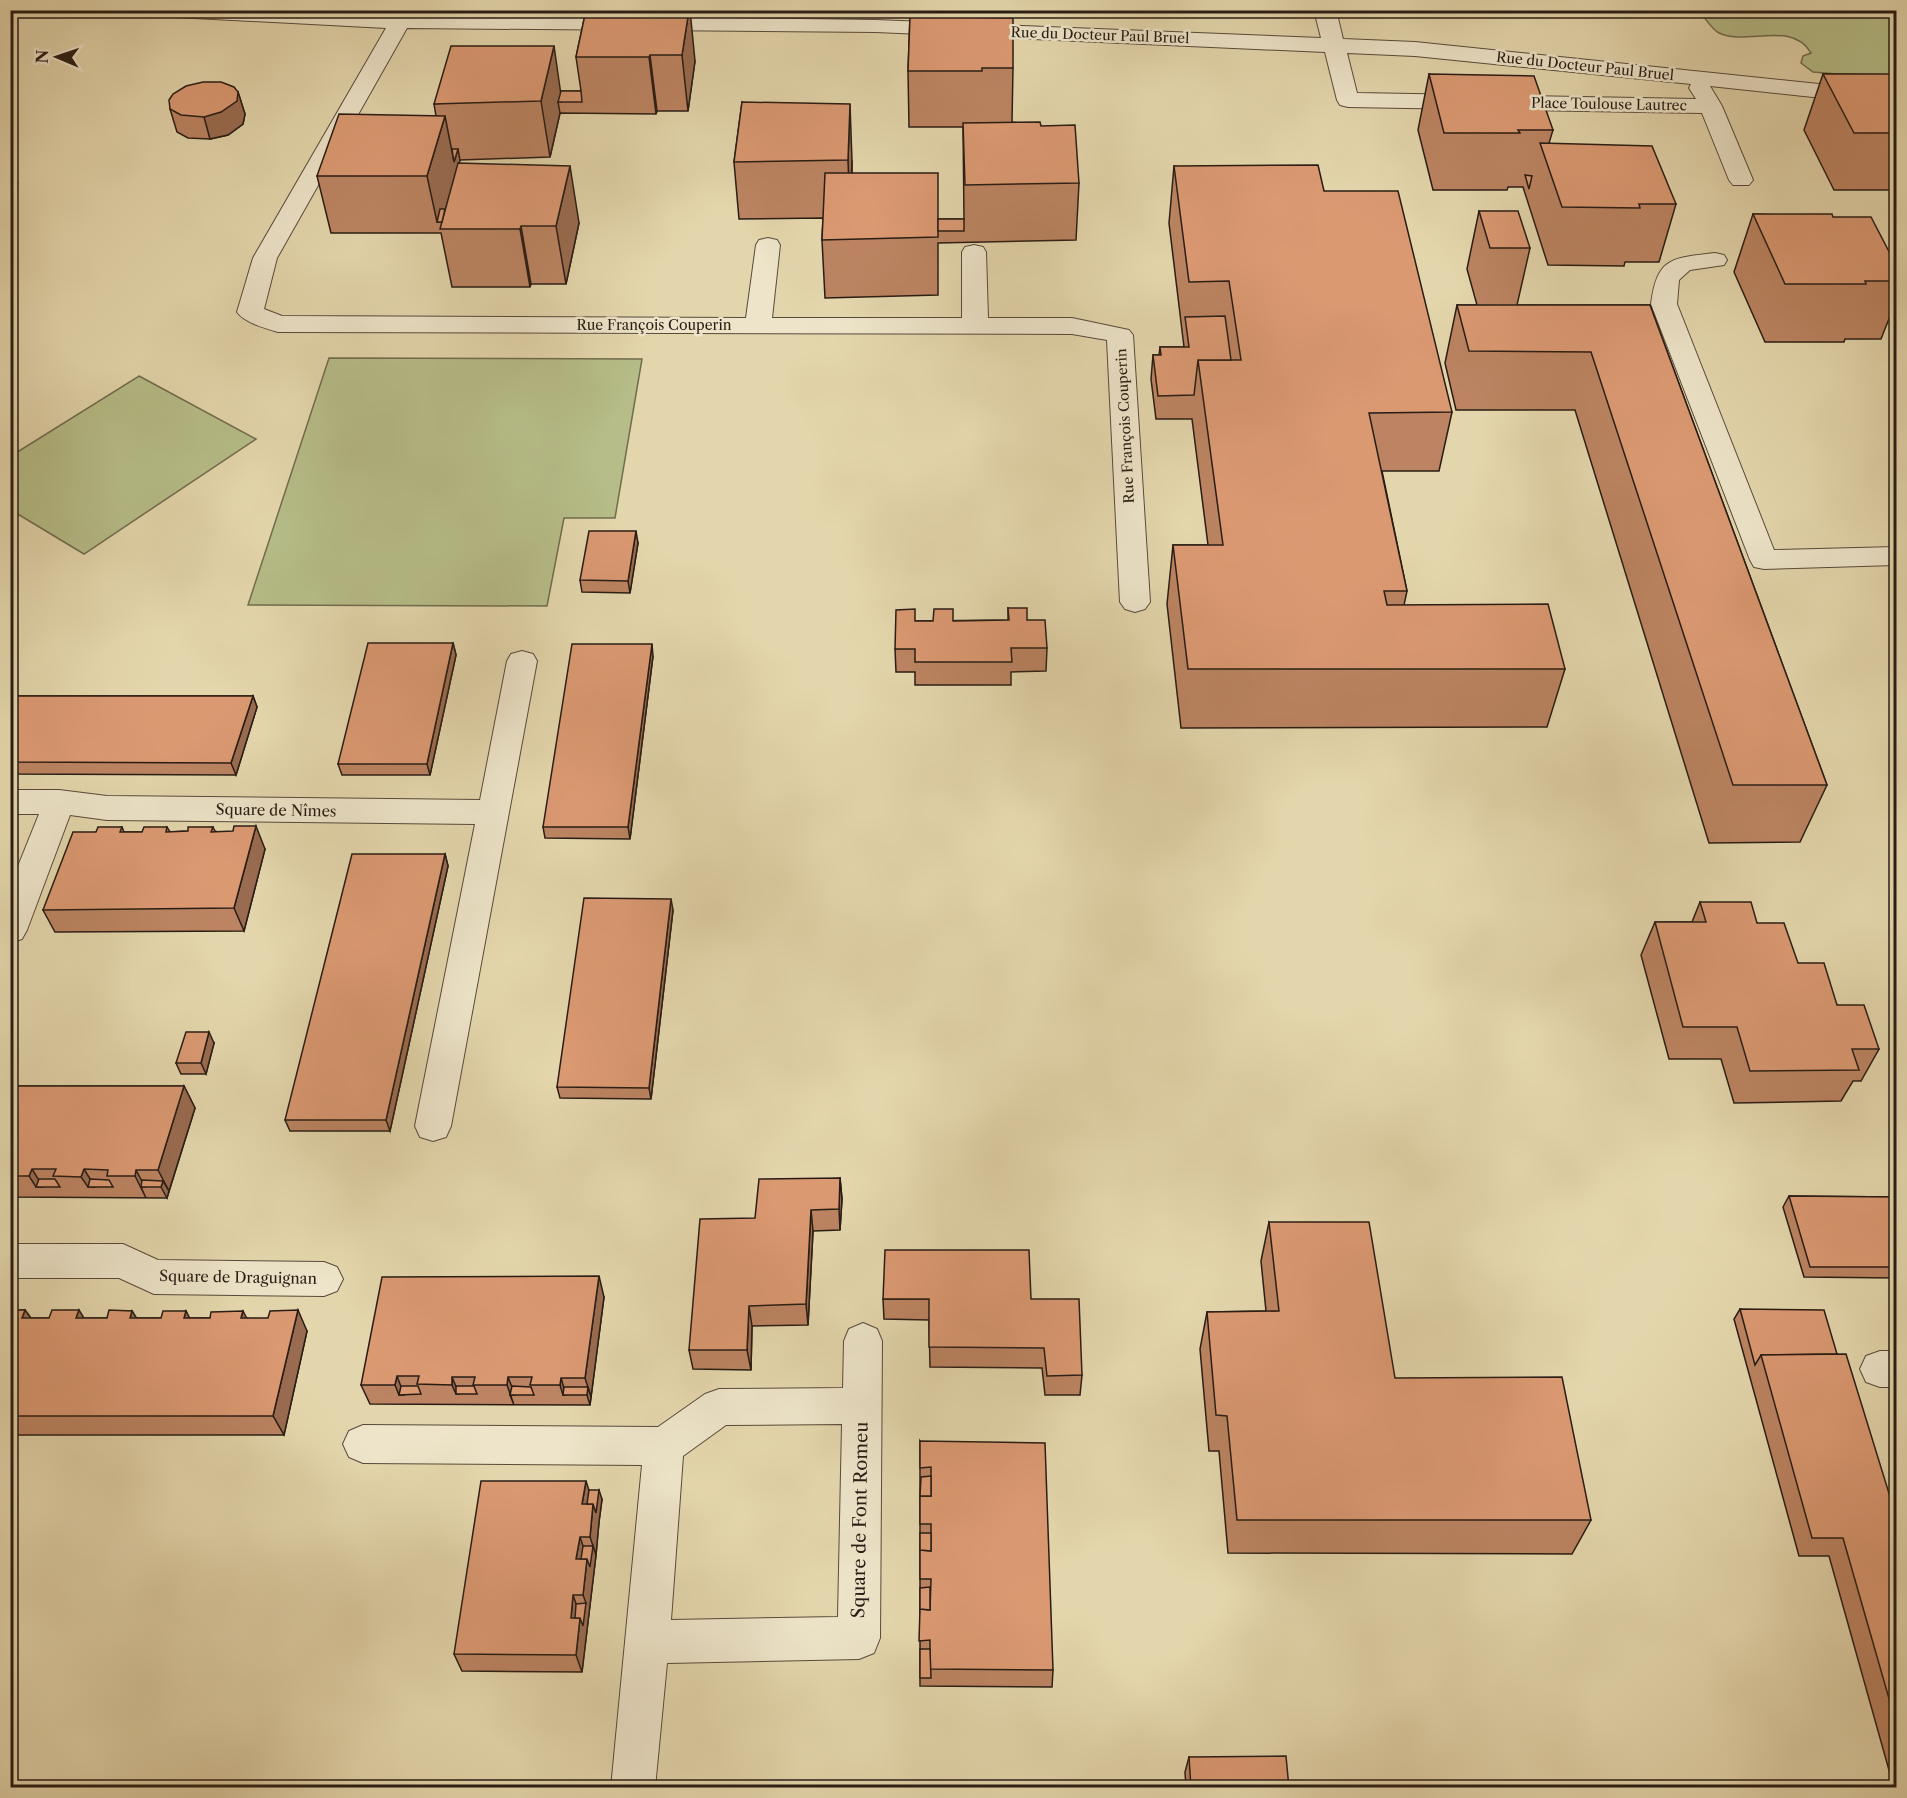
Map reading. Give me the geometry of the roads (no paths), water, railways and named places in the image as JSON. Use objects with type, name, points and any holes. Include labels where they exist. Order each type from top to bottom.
[{"type":"street","name":"Rue du Docteur Paul Bruel","points":[[156,10],[400,22],[684,17],[1415,49],[1896,99]]},
{"type":"street","points":[[1325,10],[1333,45]]},
{"type":"street","name":"Rue François Couperin","points":[[400,22],[265,258],[250,312],[278,324],[1072,326],[1120,335],[1135,602]]},
{"type":"street","name":"Place Toulouse Lautrec","points":[[1333,45],[1348,100],[1711,106]]},
{"type":"street","points":[[1692,76],[1711,106],[1741,180]]},
{"type":"street","points":[[758,326],[768,245]]},
{"type":"street","points":[[974,252],[975,326]]},
{"type":"street","points":[[1715,260],[1683,264],[1667,278],[1664,304],[1764,560],[1896,556]]},
{"type":"street","points":[[433,1126],[522,661]]},
{"type":"street","name":"Square de Nîmes","points":[[10,802],[58,802],[107,808],[494,812]]},
{"type":"street","points":[[10,930],[58,802]]},
{"type":"street","name":"Square de Draguignan","points":[[10,1261],[123,1261],[154,1277],[324,1279]]},
{"type":"street","name":"Square de Font Romeu","points":[[648,1642],[859,1638],[863,1341]]},
{"type":"street","name":"Square de Font Romeu","points":[[664,1446],[719,1407],[862,1406]]},
{"type":"street","points":[[363,1444],[664,1446],[633,1788]]}]
